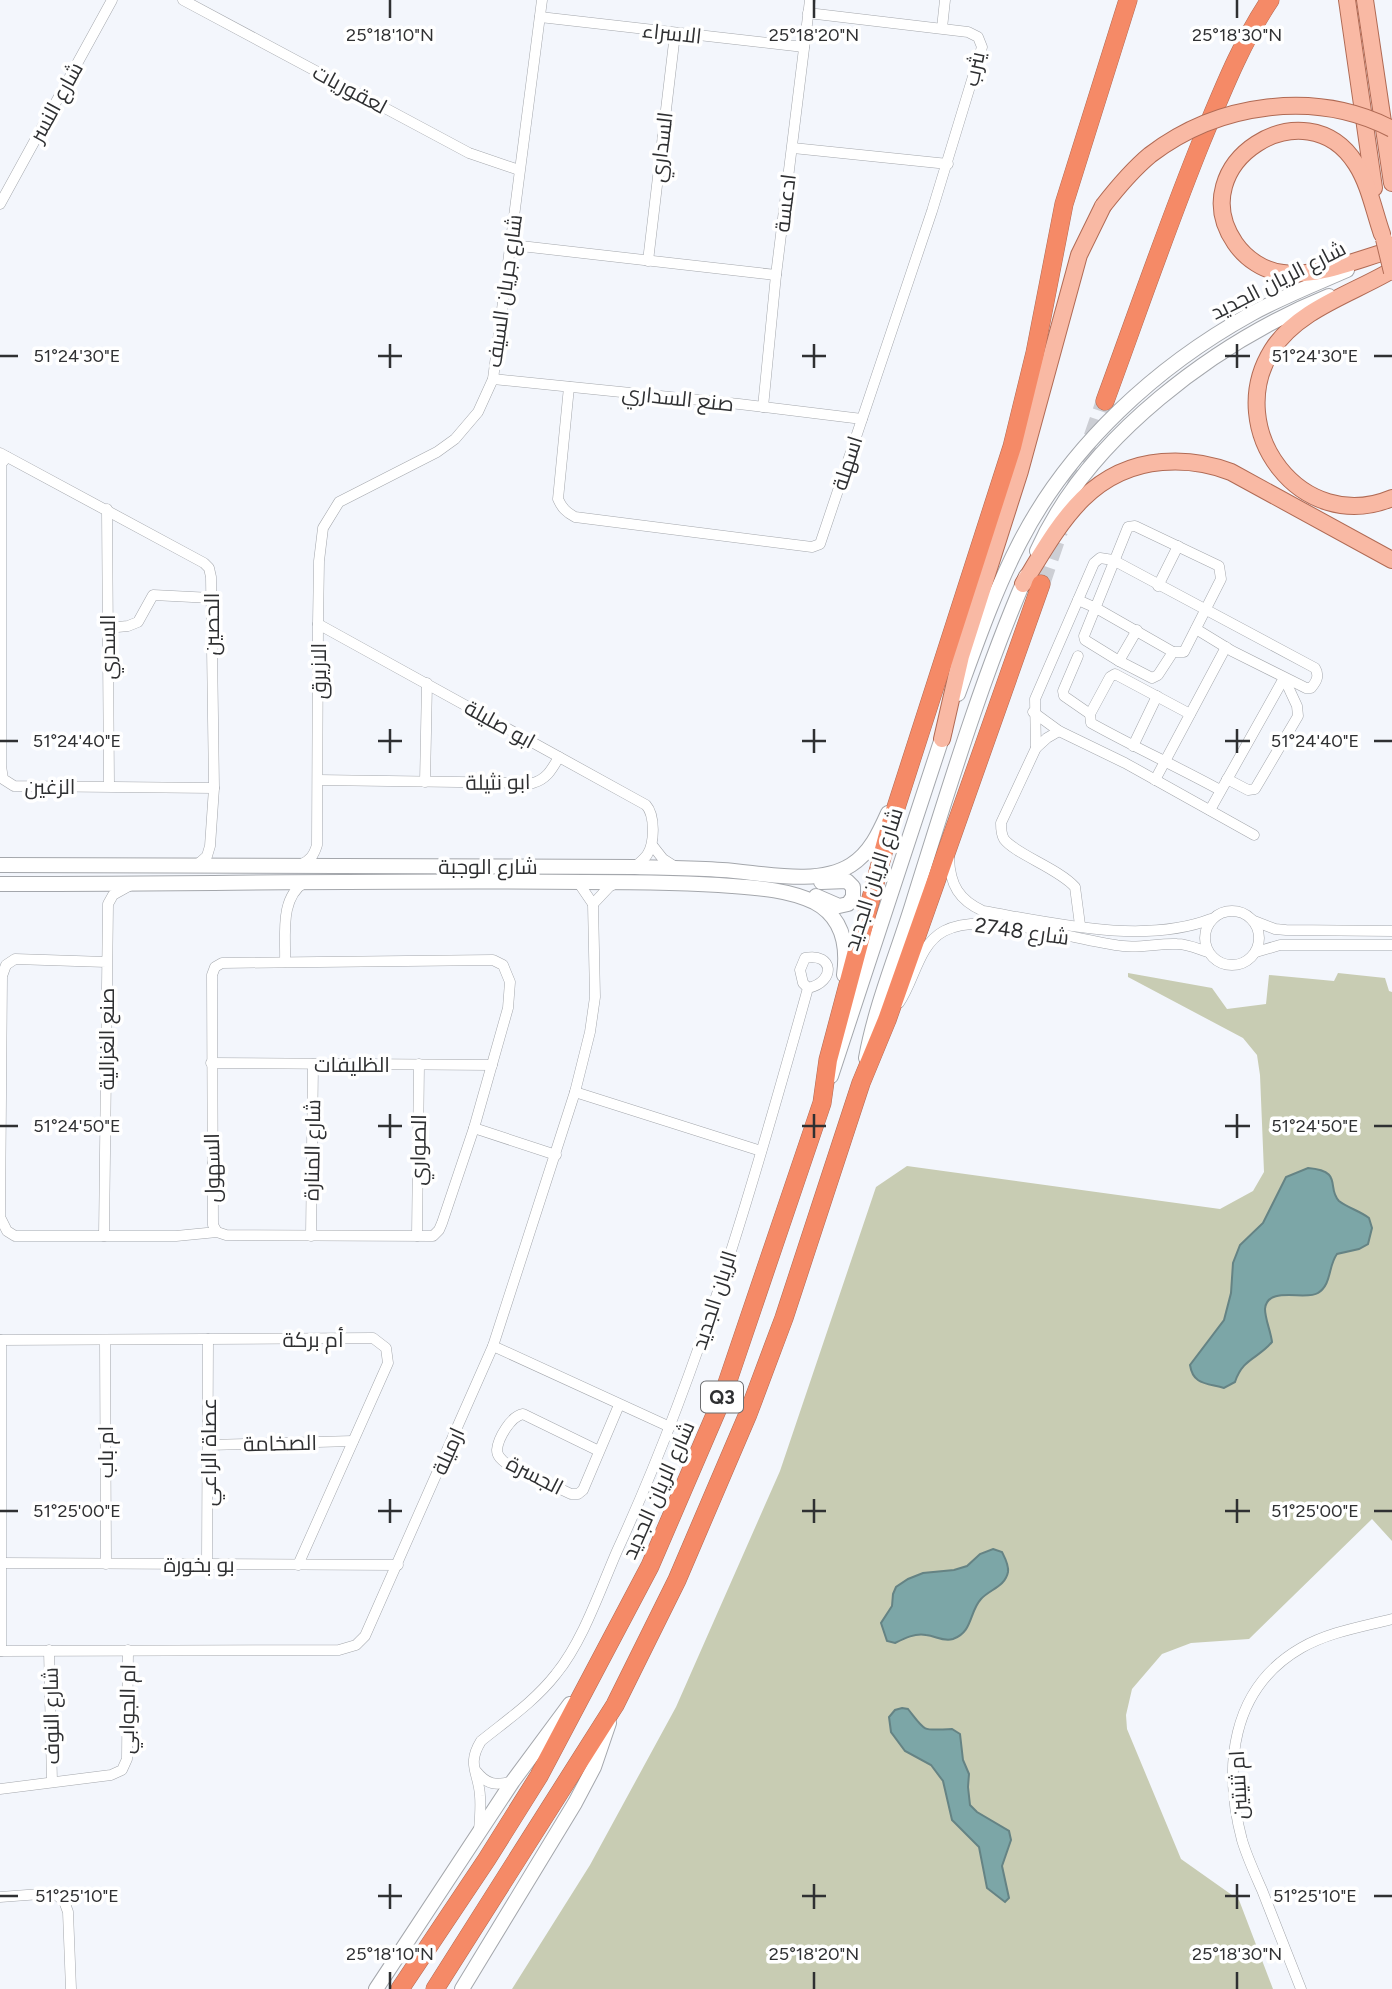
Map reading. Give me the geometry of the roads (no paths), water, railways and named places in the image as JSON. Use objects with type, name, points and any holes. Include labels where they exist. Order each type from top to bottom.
[{"type":"highway","points":[[822,1103],[828,1060],[891,823],[1012,447],[1035,353],[1064,204],[1128,0]]},
{"type":"highway","points":[[1105,401],[1185,182],[1219,98],[1245,40],[1270,0]]},
{"type":"highway","points":[[861,1083],[887,1020],[948,847],[1032,584]]},
{"type":"highway","name":"شارع الريان الجديد","points":[[435,1989],[615,1705],[677,1580],[748,1414],[784,1318],[861,1083]]},
{"type":"highway","name":"شارع الريان الجديد","points":[[400,1989],[540,1776],[660,1544],[721,1401],[822,1103]]},
{"type":"main road","points":[[1347,0],[1356,73],[1390,272],[1322,307],[1285,335],[1266,361],[1257,391],[1256,407],[1261,434],[1269,455],[1290,481],[1307,493],[1326,502],[1348,507],[1392,498]]},
{"type":"main road","points":[[1365,0],[1392,183]]},
{"type":"main road","points":[[942,739],[961,656],[1020,471],[1079,254],[1103,206],[1131,172],[1174,139],[1216,119],[1242,112],[1264,107],[1310,107],[1353,114],[1392,129]]},
{"type":"main road","points":[[1280,132],[1309,132],[1336,143],[1356,163],[1387,243],[1309,273],[1282,273],[1266,268],[1247,257],[1232,239],[1224,222],[1224,188],[1235,163],[1259,141],[1280,132]]},
{"type":"main road","name":"شارع الريان الجديد","points":[[822,1103],[942,739],[989,607],[1021,539],[1060,478],[1101,429],[1136,395],[1190,352],[1252,314],[1387,243]]},
{"type":"main road","name":"شارع الريان الجديد","points":[[861,1083],[870,1035],[992,660],[1032,584],[1045,533],[1074,488],[1144,411],[1191,371],[1251,334],[1314,302],[1390,272]]},
{"type":"main road","points":[[1032,584],[1053,535],[1076,505],[1099,483],[1133,467],[1173,461],[1213,465],[1231,472],[1392,560]]},
{"type":"main road","name":"شارع الوجبة","points":[[0,884],[272,881],[782,883],[837,872],[860,859],[877,838],[911,760]]},
{"type":"main road","name":"شارع الوجبة","points":[[0,865],[635,867],[725,870],[782,883],[821,906],[834,918],[840,928],[846,957],[842,1008]]},
{"type":"main road","points":[[0,872],[110,872],[124,865]]},
{"type":"main road","name":"شارع الريان الجديد","points":[[376,1989],[513,1781],[592,1679]]},
{"type":"main road","name":"شارع الريان الجديد","points":[[462,1989],[575,1803],[594,1767],[615,1705]]},
{"type":"street","name":"شارع النسر","points":[[0,204],[112,0]]},
{"type":"street","name":"لعقوريات","points":[[183,0],[469,153],[519,170]]},
{"type":"street","name":"شارع جريان السيف","points":[[339,502],[436,452],[455,439],[478,412],[493,379],[542,0]]},
{"type":"street","name":"ادعسة","points":[[763,407],[776,275],[810,0]]},
{"type":"street","points":[[808,13],[942,28],[945,0]]},
{"type":"street","name":"الاسراء","points":[[540,18],[804,47]]},
{"type":"street","name":"يثرب","points":[[942,28],[968,32],[978,37],[982,47],[948,164]]},
{"type":"street","name":"السداري","points":[[648,261],[675,34]]},
{"type":"street","points":[[793,148],[948,164]]},
{"type":"street","name":"اسهلة","points":[[569,387],[558,499],[561,508],[567,513],[575,517],[812,547],[820,544],[948,164]]},
{"type":"street","points":[[512,245],[776,275]]},
{"type":"street","name":"صنع السداري","points":[[493,379],[862,419]]},
{"type":"street","name":"الحصين","points":[[3,455],[107,509],[209,568],[212,598],[214,788],[210,846],[203,861],[189,867]]},
{"type":"street","name":"الزغين","points":[[3,455],[3,779],[14,786],[214,788]]},
{"type":"street","name":"الازيرق","points":[[317,845],[319,561],[323,528],[339,502]]},
{"type":"street","name":"السدري","points":[[107,509],[109,786]]},
{"type":"street","points":[[1077,600],[1096,608],[1137,630],[1173,652],[1184,652],[1221,579],[1219,566],[1178,545],[1128,527],[1096,608],[1084,633],[1085,639],[1152,678],[1158,676],[1173,652]]},
{"type":"street","points":[[1158,586],[1178,545]]},
{"type":"street","points":[[1036,748],[1033,712],[1035,699],[1077,600],[1097,559],[1100,558],[1113,560],[1317,671],[1317,677],[1311,688],[1306,688],[1196,629]]},
{"type":"street","points":[[107,628],[138,622],[153,595],[212,598]]},
{"type":"street","name":"ابو صليلة","points":[[318,624],[646,805],[652,816],[652,845]]},
{"type":"street","points":[[1119,661],[1137,630]]},
{"type":"street","points":[[1155,780],[1226,647]]},
{"type":"street","points":[[1078,656],[1063,691],[1064,696],[1090,714]]},
{"type":"street","points":[[1190,714],[1115,674],[1110,677],[1090,714],[1091,723],[1220,790]]},
{"type":"street","points":[[1227,779],[1248,790],[1255,789],[1298,716],[1297,706],[1284,678]]},
{"type":"street","points":[[1210,810],[1284,678]]},
{"type":"street","points":[[425,782],[427,683]]},
{"type":"street","points":[[1133,746],[1157,696]]},
{"type":"street","points":[[1033,712],[1059,731],[1254,835]]},
{"type":"street","points":[[1059,731],[1047,737],[1036,748],[1001,822],[1002,835],[1009,844],[1051,868],[1075,887],[1080,925]]},
{"type":"street","name":"ابو نثيلة","points":[[318,780],[533,783],[548,775],[559,757]]},
{"type":"street","points":[[296,866],[314,855],[317,845]]},
{"type":"street","points":[[317,845],[330,863],[341,868]]},
{"type":"street","points":[[635,867],[648,854],[652,845],[663,859],[678,868]]},
{"type":"street","name":"شارع 2748","points":[[948,847],[952,881],[961,897],[983,911],[1110,930],[1188,928],[1211,919]]},
{"type":"street","points":[[272,881],[288,904]]},
{"type":"street","points":[[285,962],[288,904],[294,890],[307,881]]},
{"type":"street","points":[[578,882],[593,904],[609,887],[618,882]]},
{"type":"street","points":[[91,884],[108,904],[113,895],[131,884]]},
{"type":"street","name":"صنع الغزالية","points":[[106,962],[15,959],[6,965],[2,976],[1,1217],[3,1225],[15,1236],[104,1236],[108,904]]},
{"type":"street","name":"ارميلة","points":[[1,1651],[339,1650],[356,1645],[365,1636],[493,1346],[556,1155],[575,1092],[593,1013],[593,904]]},
{"type":"street","points":[[1392,930],[1280,930],[1254,920],[1240,911],[1231,910],[1211,919],[1206,929],[1205,941],[1208,952],[1221,963],[1230,965],[1248,960],[1256,952],[1280,945],[1392,944]]},
{"type":"street","points":[[1254,920],[1259,930],[1256,952]]},
{"type":"street","name":"شارع 2748","points":[[887,1020],[906,993],[929,944],[936,936],[965,923],[998,924],[1110,944],[1142,947],[1177,944],[1208,952]]},
{"type":"street","points":[[1110,930],[1116,933],[1117,937],[1116,941],[1110,944]]},
{"type":"street","name":"السهول","points":[[493,960],[503,965],[507,972],[510,992],[508,1008],[474,1128],[439,1230],[433,1236],[226,1235],[217,1232],[213,1225],[211,1063],[212,975],[215,967],[222,963],[493,960]]},
{"type":"street","name":"الريان الجديد","points":[[473,1768],[474,1756],[481,1741],[534,1699],[557,1673],[570,1651],[646,1489],[702,1339],[761,1151],[808,988]]},
{"type":"street","name":"الظليفات","points":[[211,1063],[492,1065]]},
{"type":"street","name":"شارع المنارة","points":[[311,1236],[313,1064]]},
{"type":"street","name":"الصواري","points":[[417,1236],[419,1064]]},
{"type":"street","points":[[575,1092],[761,1151]]},
{"type":"street","points":[[474,1128],[556,1155]]},
{"type":"street","points":[[104,1236],[176,1236],[217,1232]]},
{"type":"street","name":"أم بركة","points":[[1,1340],[373,1338],[386,1348],[388,1363],[298,1565]]},
{"type":"street","name":"عصاة الراعي","points":[[207,1564],[208,1339]]},
{"type":"street","points":[[1,1340],[1,1651]]},
{"type":"street","name":"ام باب","points":[[105,1340],[106,1564]]},
{"type":"street","points":[[493,1346],[670,1427]]},
{"type":"street","name":"الجسرة","points":[[599,1451],[523,1414],[510,1420],[497,1450],[500,1458],[507,1464],[570,1494],[578,1494],[583,1489],[619,1405]]},
{"type":"street","name":"الصخامة","points":[[208,1445],[353,1441]]},
{"type":"street","name":"بو بخورة","points":[[1,1563],[398,1566]]},
{"type":"street","name":"ام ثنيتين","points":[[1301,1989],[1243,1843],[1234,1803],[1233,1756],[1237,1733],[1255,1692],[1269,1673],[1287,1657],[1328,1636],[1392,1619]]},
{"type":"street","name":"شارع النوف","points":[[49,1650],[52,1782]]},
{"type":"street","name":"ام الجوابي","points":[[0,1790],[111,1775],[124,1767],[127,1759],[128,1650]]},
{"type":"street","points":[[473,1768],[481,1778],[491,1784],[513,1781]]},
{"type":"street","points":[[473,1768],[480,1794],[479,1831]]},
{"type":"street","points":[[0,1897],[54,1893],[61,1897],[68,1912],[71,1989]]},
{"type":"water","points":[[1308,1168],[1330,1176],[1339,1201],[1369,1218],[1372,1228],[1368,1244],[1337,1254],[1326,1285],[1318,1293],[1279,1296],[1267,1302],[1265,1313],[1272,1342],[1242,1368],[1235,1382],[1224,1388],[1198,1380],[1190,1365],[1224,1320],[1231,1293],[1233,1263],[1240,1245],[1263,1223],[1286,1177]]},
{"type":"water","points":[[993,1549],[1002,1552],[1008,1572],[1001,1584],[977,1604],[964,1632],[946,1640],[918,1635],[895,1643],[887,1641],[881,1623],[892,1606],[896,1587],[923,1573],[967,1566],[980,1554]]},
{"type":"water","points":[[908,1709],[926,1728],[952,1729],[960,1734],[963,1760],[969,1774],[970,1805],[1009,1831],[1011,1840],[1002,1866],[1009,1898],[1005,1902],[987,1888],[979,1847],[952,1820],[943,1781],[931,1765],[905,1751],[891,1732],[889,1717],[895,1710]]},
{"type":"tunnel","points":[[1075,488],[1105,401]]},
{"type":"tunnel","points":[[1041,584],[1059,531]]}]
